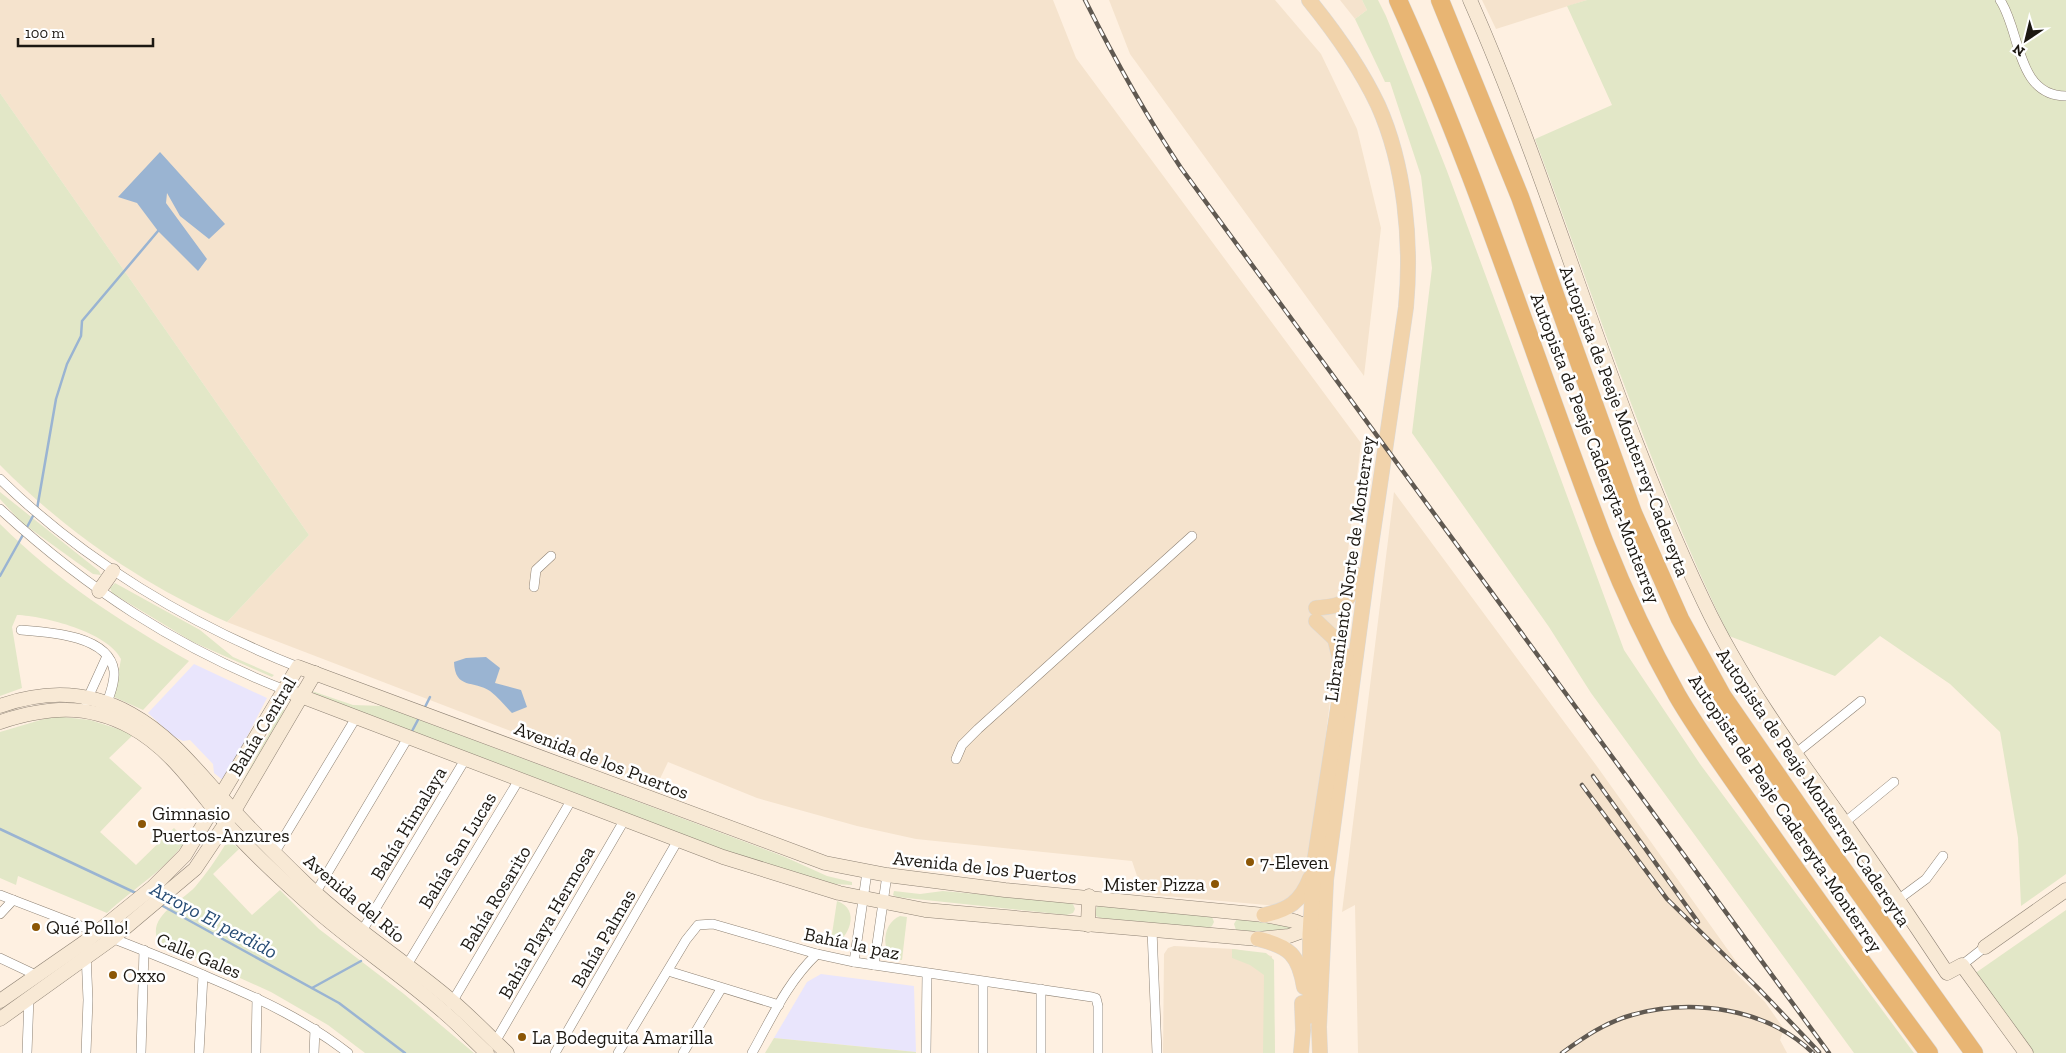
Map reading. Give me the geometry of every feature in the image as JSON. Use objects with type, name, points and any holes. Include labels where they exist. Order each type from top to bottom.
[{"type":"highway","name":"Autopista de Peaje Cadereyta-Monterrey","points":[[1398,0],[1429,69],[1486,214],[1604,541],[1621,583],[1655,654],[1678,696],[1709,745],[1839,931],[1929,1053]]},
{"type":"highway","name":"Autopista de Peaje Monterrey-Cadereyta","points":[[1440,0],[1520,197],[1636,521],[1680,619],[1729,705],[1852,883],[1974,1053]]},
{"type":"main road","name":"Libramiento Norte de Monterrey","points":[[1309,0],[1343,45],[1377,104],[1391,145],[1407,224],[1408,284],[1355,653],[1336,818],[1326,880],[1310,1053]]},
{"type":"main road","name":"Libramiento Norte de Monterrey","points":[[1320,1053],[1313,1030],[1315,939],[1310,928],[1314,864],[1358,575],[1390,382],[1402,289],[1403,246],[1399,200],[1386,148],[1372,106],[1372,96]]},
{"type":"main road","points":[[1343,672],[1335,639],[1316,615],[1344,603],[1350,596],[1358,575]]},
{"type":"main road","points":[[1310,928],[1317,912],[1326,844],[1336,818]]},
{"type":"main road","points":[[1264,915],[1283,910],[1296,902],[1308,884],[1314,864]]},
{"type":"main road","points":[[1258,939],[1275,943],[1289,951],[1300,969],[1313,1030],[1306,1053]]},
{"type":"main road","points":[[1300,969],[1303,1030],[1301,1053]]},
{"type":"street","points":[[1470,0],[1524,134],[1634,439],[1704,602],[1749,685],[1795,754],[1898,899],[1947,973],[1962,966],[1985,947],[2066,890]]},
{"type":"street","points":[[2000,0],[2012,28],[2017,49],[2032,77],[2041,90],[2054,96],[2066,96]]},
{"type":"street","name":"Avenida de los Puertos","points":[[0,479],[48,522],[113,570],[227,637],[298,667],[825,863],[867,872],[1004,890],[1089,896],[1264,915],[1294,921],[1310,928]]},
{"type":"street","points":[[0,510],[37,543],[99,591],[195,650],[241,672],[678,840],[779,876],[863,898],[943,912],[1258,939],[1289,936],[1310,928]]},
{"type":"street","points":[[956,759],[962,745],[978,729],[1192,536]]},
{"type":"street","points":[[534,587],[536,570],[552,556]]},
{"type":"street","points":[[99,591],[113,570]]},
{"type":"street","points":[[21,630],[58,633],[78,639],[96,646],[107,656],[112,664],[114,673],[104,709]]},
{"type":"street","points":[[82,711],[107,656]]},
{"type":"street","name":"Bahía Central","points":[[0,1001],[97,932],[155,884],[185,855],[298,667]]},
{"type":"street","name":"Bahía Central","points":[[0,1018],[113,938],[140,917],[195,868],[230,816],[316,673]]},
{"type":"street","name":"Avenida del Río","points":[[0,706],[25,697],[54,694],[88,697],[104,709],[158,731],[175,747],[230,816],[308,891],[407,965],[491,1047],[507,1053]]},
{"type":"street","points":[[1795,754],[1861,701]]},
{"type":"street","name":"Avenida del Río","points":[[0,722],[57,708],[82,711],[104,709]]},
{"type":"street","points":[[275,852],[356,716]]},
{"type":"street","points":[[308,891],[409,736]]},
{"type":"street","name":"Bahía Himalaya","points":[[362,931],[466,758]]},
{"type":"street","name":"Bahía San Lucas","points":[[407,965],[520,778]]},
{"type":"street","points":[[1844,823],[1894,782]]},
{"type":"street","name":"Bahía Rosarito","points":[[449,1007],[572,799]]},
{"type":"street","name":"Avenida del Río","points":[[230,816],[275,852],[337,928],[449,1007]]},
{"type":"street","name":"Bahía Playa Hermosa","points":[[491,1047],[626,819]]},
{"type":"street","name":"Bahía Palmas","points":[[555,1053],[678,840]]},
{"type":"street","points":[[1898,899],[1926,879],[1943,856]]},
{"type":"street","points":[[854,962],[867,872]]},
{"type":"street","points":[[874,965],[887,875]]},
{"type":"street","points":[[155,884],[165,895]]},
{"type":"street","name":"Calle Gales","points":[[0,895],[144,950],[257,998],[315,1029],[348,1053]]},
{"type":"street","points":[[1088,925],[1089,896]]},
{"type":"street","points":[[0,914],[13,900]]},
{"type":"street","name":"Bahía la paz","points":[[618,1053],[692,932],[698,926],[705,924],[726,927],[817,954],[854,962],[1096,998],[1098,1010],[1098,1053]]},
{"type":"street","points":[[1152,930],[1157,1053]]},
{"type":"street","points":[[84,942],[87,958],[88,1000],[86,1053]]},
{"type":"street","points":[[141,1053],[144,950]]},
{"type":"street","points":[[752,1053],[801,971],[817,954]]},
{"type":"street","points":[[0,958],[36,975]]},
{"type":"street","points":[[1962,966],[2026,1053]]},
{"type":"street","points":[[668,971],[721,989],[779,1005]]},
{"type":"street","points":[[200,1053],[203,974]]},
{"type":"street","points":[[926,1053],[927,974]]},
{"type":"street","points":[[983,982],[984,1053]]},
{"type":"street","points":[[683,1053],[721,989]]},
{"type":"street","points":[[1041,989],[1041,1053]]},
{"type":"street","points":[[26,1053],[29,997]]},
{"type":"street","points":[[256,1053],[257,998]]},
{"type":"street","points":[[314,1053],[315,1029]]},
{"type":"shaded area","points":[[0,0],[1053,0],[1076,58],[1361,443],[1317,809],[1305,877],[1301,888],[1278,906],[1143,894],[1132,861],[916,839],[857,826],[757,798],[668,762],[656,787],[227,622],[309,535],[0,93]]},
{"type":"shaded area","points":[[1109,0],[1275,0],[1321,54],[1357,129],[1381,228],[1364,376],[1130,54]]},
{"type":"shaded area","points":[[1340,0],[1362,0],[1367,10],[1355,19]]},
{"type":"shaded area","points":[[1482,0],[1587,0],[1496,29]]},
{"type":"shaded area","points":[[1394,492],[1596,765],[1738,964],[1732,969],[1765,1002],[1784,1029],[1780,1040],[1787,1053],[1358,1053],[1355,905],[1342,912]]},
{"type":"shaded area","points":[[194,664],[267,698],[224,781],[214,773],[213,764],[190,740],[183,741],[173,736],[148,713]]},
{"type":"shaded area","points":[[1174,946],[1234,949],[1272,956],[1275,1053],[1163,1053],[1164,954],[1168,948]]},
{"type":"shaded area","points":[[821,974],[914,986],[916,1052],[774,1038],[807,982]]},
{"type":"green space","points":[[1362,0],[1378,0],[1386,16],[1447,171],[1624,650],[1700,764],[1914,1053],[1854,1053],[1591,693],[1549,627],[1412,433],[1432,268],[1421,176],[1390,82],[1385,82],[1355,19],[1367,10]]},
{"type":"green space","points":[[1587,0],[2066,0],[2066,874],[2021,906],[2018,838],[2000,732],[1950,684],[1880,636],[1835,676],[1729,636],[1674,514],[1626,390],[1535,139],[1612,105],[1567,6]]},
{"type":"green space","points":[[0,93],[309,535],[227,622],[165,591],[106,554],[51,512],[0,465]]},
{"type":"green space","points":[[0,492],[99,571],[101,575],[93,574],[21,522],[0,499]]},
{"type":"green space","points":[[0,524],[66,582],[114,615],[189,661],[143,710],[114,697],[121,659],[114,649],[90,633],[58,622],[29,616],[17,615],[12,627],[22,688],[0,696]]},
{"type":"green space","points":[[115,583],[200,630],[233,657],[274,675],[272,677],[193,642],[112,593],[110,588]]},
{"type":"green space","points":[[312,691],[353,705],[383,706],[785,857],[827,876],[852,882],[852,885],[834,884],[706,846],[578,794],[316,695]]},
{"type":"green space","points":[[283,708],[284,711],[238,789]]},
{"type":"green space","points":[[54,716],[90,720],[134,734],[109,758],[142,788],[100,832],[136,865],[174,828],[186,840],[169,861],[107,913],[18,876],[16,885],[0,878],[0,732]]},
{"type":"green space","points":[[233,843],[239,849],[213,874],[252,915],[280,890],[319,929],[404,994],[474,1053],[365,1053],[328,1025],[271,992],[158,941],[157,924],[161,917],[195,887],[225,845]]},
{"type":"green space","points":[[894,891],[920,894],[943,891],[1066,902],[1073,904],[1075,909],[1073,913],[1067,915],[897,897],[893,895]]},
{"type":"green space","points":[[837,901],[849,910],[850,924],[843,938],[830,947]]},
{"type":"green space","points":[[1098,905],[1212,917],[1214,922],[1208,928],[1100,918],[1096,916],[1095,911]]},
{"type":"green space","points":[[2066,910],[2066,1053],[2032,1053],[1974,974]]},
{"type":"green space","points":[[900,916],[907,917],[902,960],[890,954],[886,948],[885,941],[889,926],[893,920]]},
{"type":"green space","points":[[1238,917],[1291,926],[1291,928],[1287,934],[1236,930],[1234,924]]},
{"type":"green space","points":[[1232,949],[1266,953],[1274,960],[1275,1053],[1263,1053],[1264,975],[1250,965],[1232,958]]},
{"type":"green space","points":[[774,1038],[916,1052],[916,1053],[765,1053]]},
{"type":"water","points":[[160,152],[225,224],[209,239],[180,216],[167,193],[166,203],[207,259],[198,271],[158,231],[137,203],[118,197]]},
{"type":"water","points":[[486,657],[500,668],[495,683],[521,690],[527,707],[512,713],[490,691],[466,683],[458,677],[454,662],[466,658]]},
{"type":"waterway","points":[[37,509],[56,399],[67,364],[81,336],[82,321],[158,231]]},
{"type":"waterway","points":[[26,529],[34,514]]},
{"type":"waterway","points":[[0,576],[24,533]]},
{"type":"waterway","points":[[424,709],[430,697]]},
{"type":"waterway","points":[[411,733],[420,716]]},
{"type":"waterway","name":"Arroyo El perdido","points":[[0,829],[138,894]]},
{"type":"waterway","name":"Arroyo El perdido","points":[[161,905],[339,1003],[405,1053]]},
{"type":"waterway","points":[[312,988],[361,961]]},
{"type":"railway","points":[[1085,0],[1130,86],[1181,168],[1829,1053]]},
{"type":"railway","points":[[1593,776],[1698,922]]},
{"type":"railway","points":[[1582,785],[1667,899],[1758,988],[1819,1052]]},
{"type":"railway","points":[[1562,1053],[1596,1031],[1622,1018],[1655,1010],[1679,1007],[1728,1011],[1751,1017],[1774,1026],[1794,1038],[1813,1053]]},
{"type":"place","name":"Gimnasio Puertos-Anzures","points":[[142,824]]},
{"type":"place","name":"7-Eleven","points":[[1250,862]]},
{"type":"place","name":"Mister Pizza","points":[[1215,884]]},
{"type":"place","name":"Qué Pollo!","points":[[36,927]]},
{"type":"place","name":"Oxxo","points":[[113,975]]},
{"type":"place","name":"La Bodeguita Amarilla","points":[[522,1037]]}]
